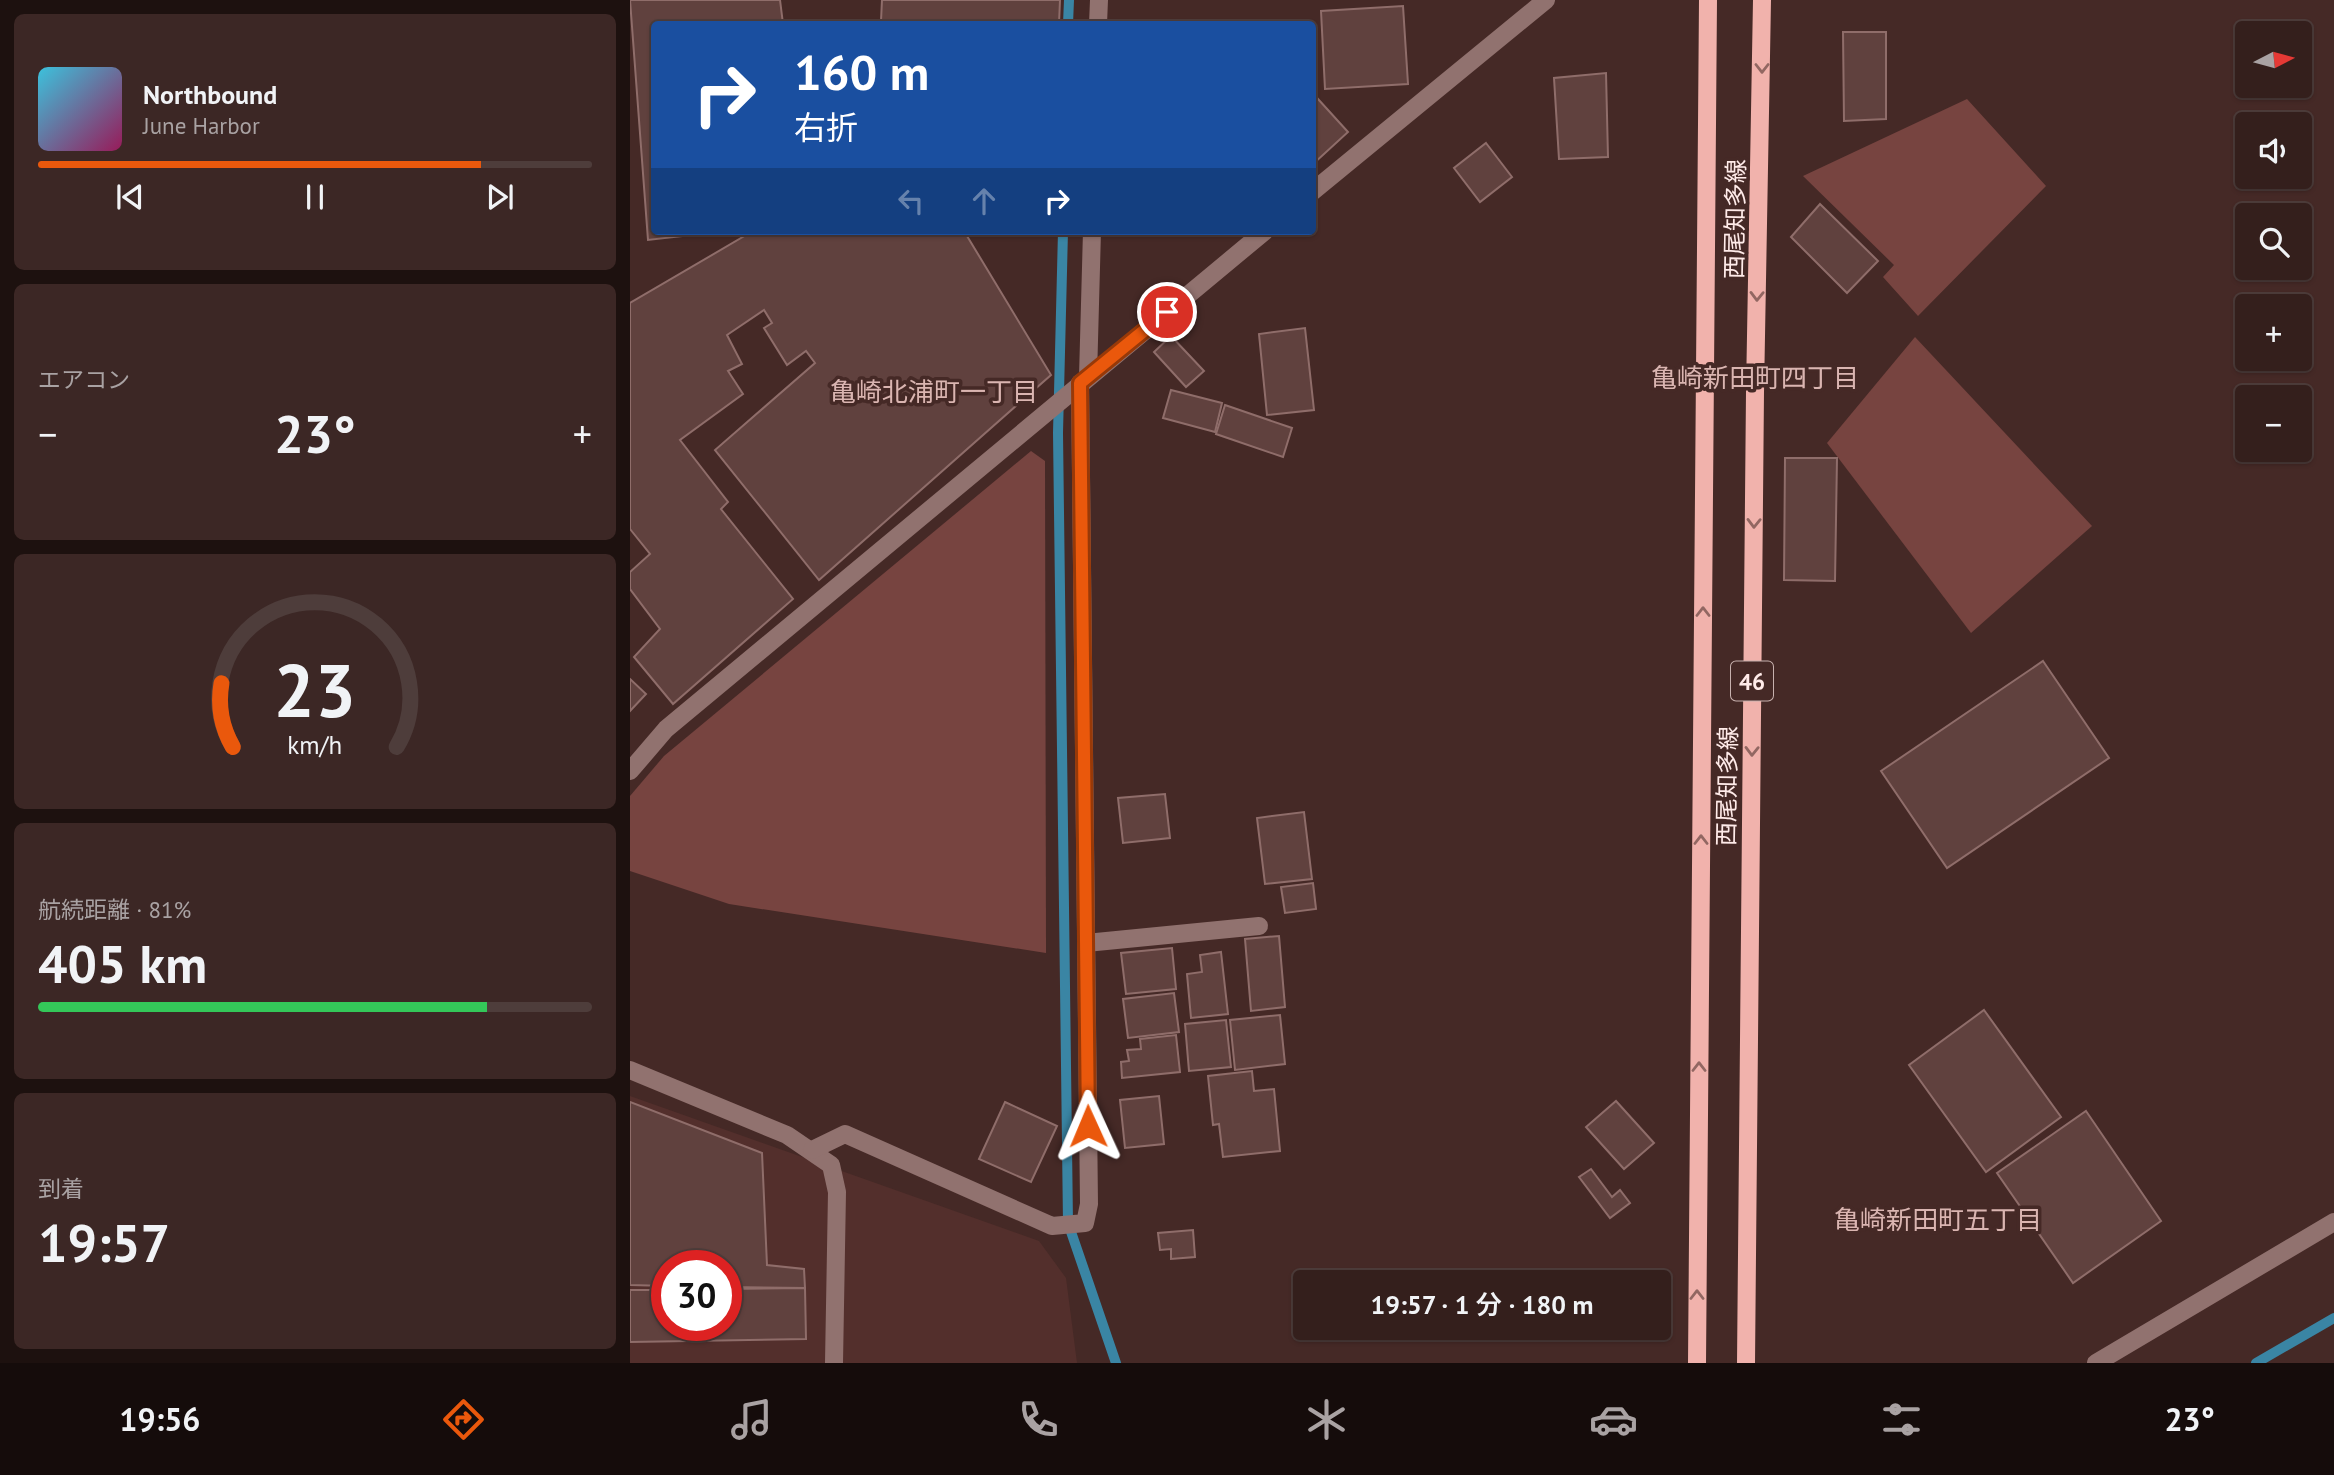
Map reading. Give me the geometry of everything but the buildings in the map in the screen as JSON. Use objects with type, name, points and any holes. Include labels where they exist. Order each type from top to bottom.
[{"type":"main road","name":"西尾知多線","points":[[1697,1363],[1708,0]]},
{"type":"main road","name":"西尾知多線","points":[[1746,1363],[1755,406],[1762,0]]},
{"type":"street","points":[[1098,21],[1099,0]]},
{"type":"street","points":[[1316,189],[1546,0]]},
{"type":"street","points":[[813,1150],[845,1134],[1052,1226],[1084,1223],[1089,1204],[1082,381],[1093,235]]},
{"type":"street","points":[[630,771],[666,729],[1260,235]]},
{"type":"street","points":[[1086,943],[1259,926]]},
{"type":"street","points":[[630,1070],[787,1135],[813,1150],[831,1165],[837,1192],[834,1363]]},
{"type":"street","points":[[2096,1363],[2334,1222]]},
{"type":"shaded area","points":[[1967,99],[2046,186],[1918,316],[1883,277],[1894,265],[1803,176]]},
{"type":"shaded area","points":[[1915,337],[2092,526],[1971,633],[1827,443]]},
{"type":"shaded area","points":[[1031,451],[1045,461],[1046,953],[729,904],[630,871],[630,796],[664,756]]},
{"type":"shaded area","points":[[630,1096],[1039,1241],[1066,1278],[1077,1363],[630,1363]]},
{"type":"waterway","points":[[1068,21],[1069,0]]},
{"type":"waterway","points":[[1063,235],[1058,433],[1068,1223],[1116,1363]]},
{"type":"waterway","points":[[2256,1363],[2334,1318]]},
{"type":"district","name":"亀崎新田町四丁目","points":[[1755,377]]},
{"type":"district","name":"亀崎北浦町一丁目","points":[[934,391]]},
{"type":"district","name":"亀崎新田町五丁目","points":[[1938,1219]]},
{"type":"route","points":[[1088,1126],[1080,383],[1167,312]]}]
